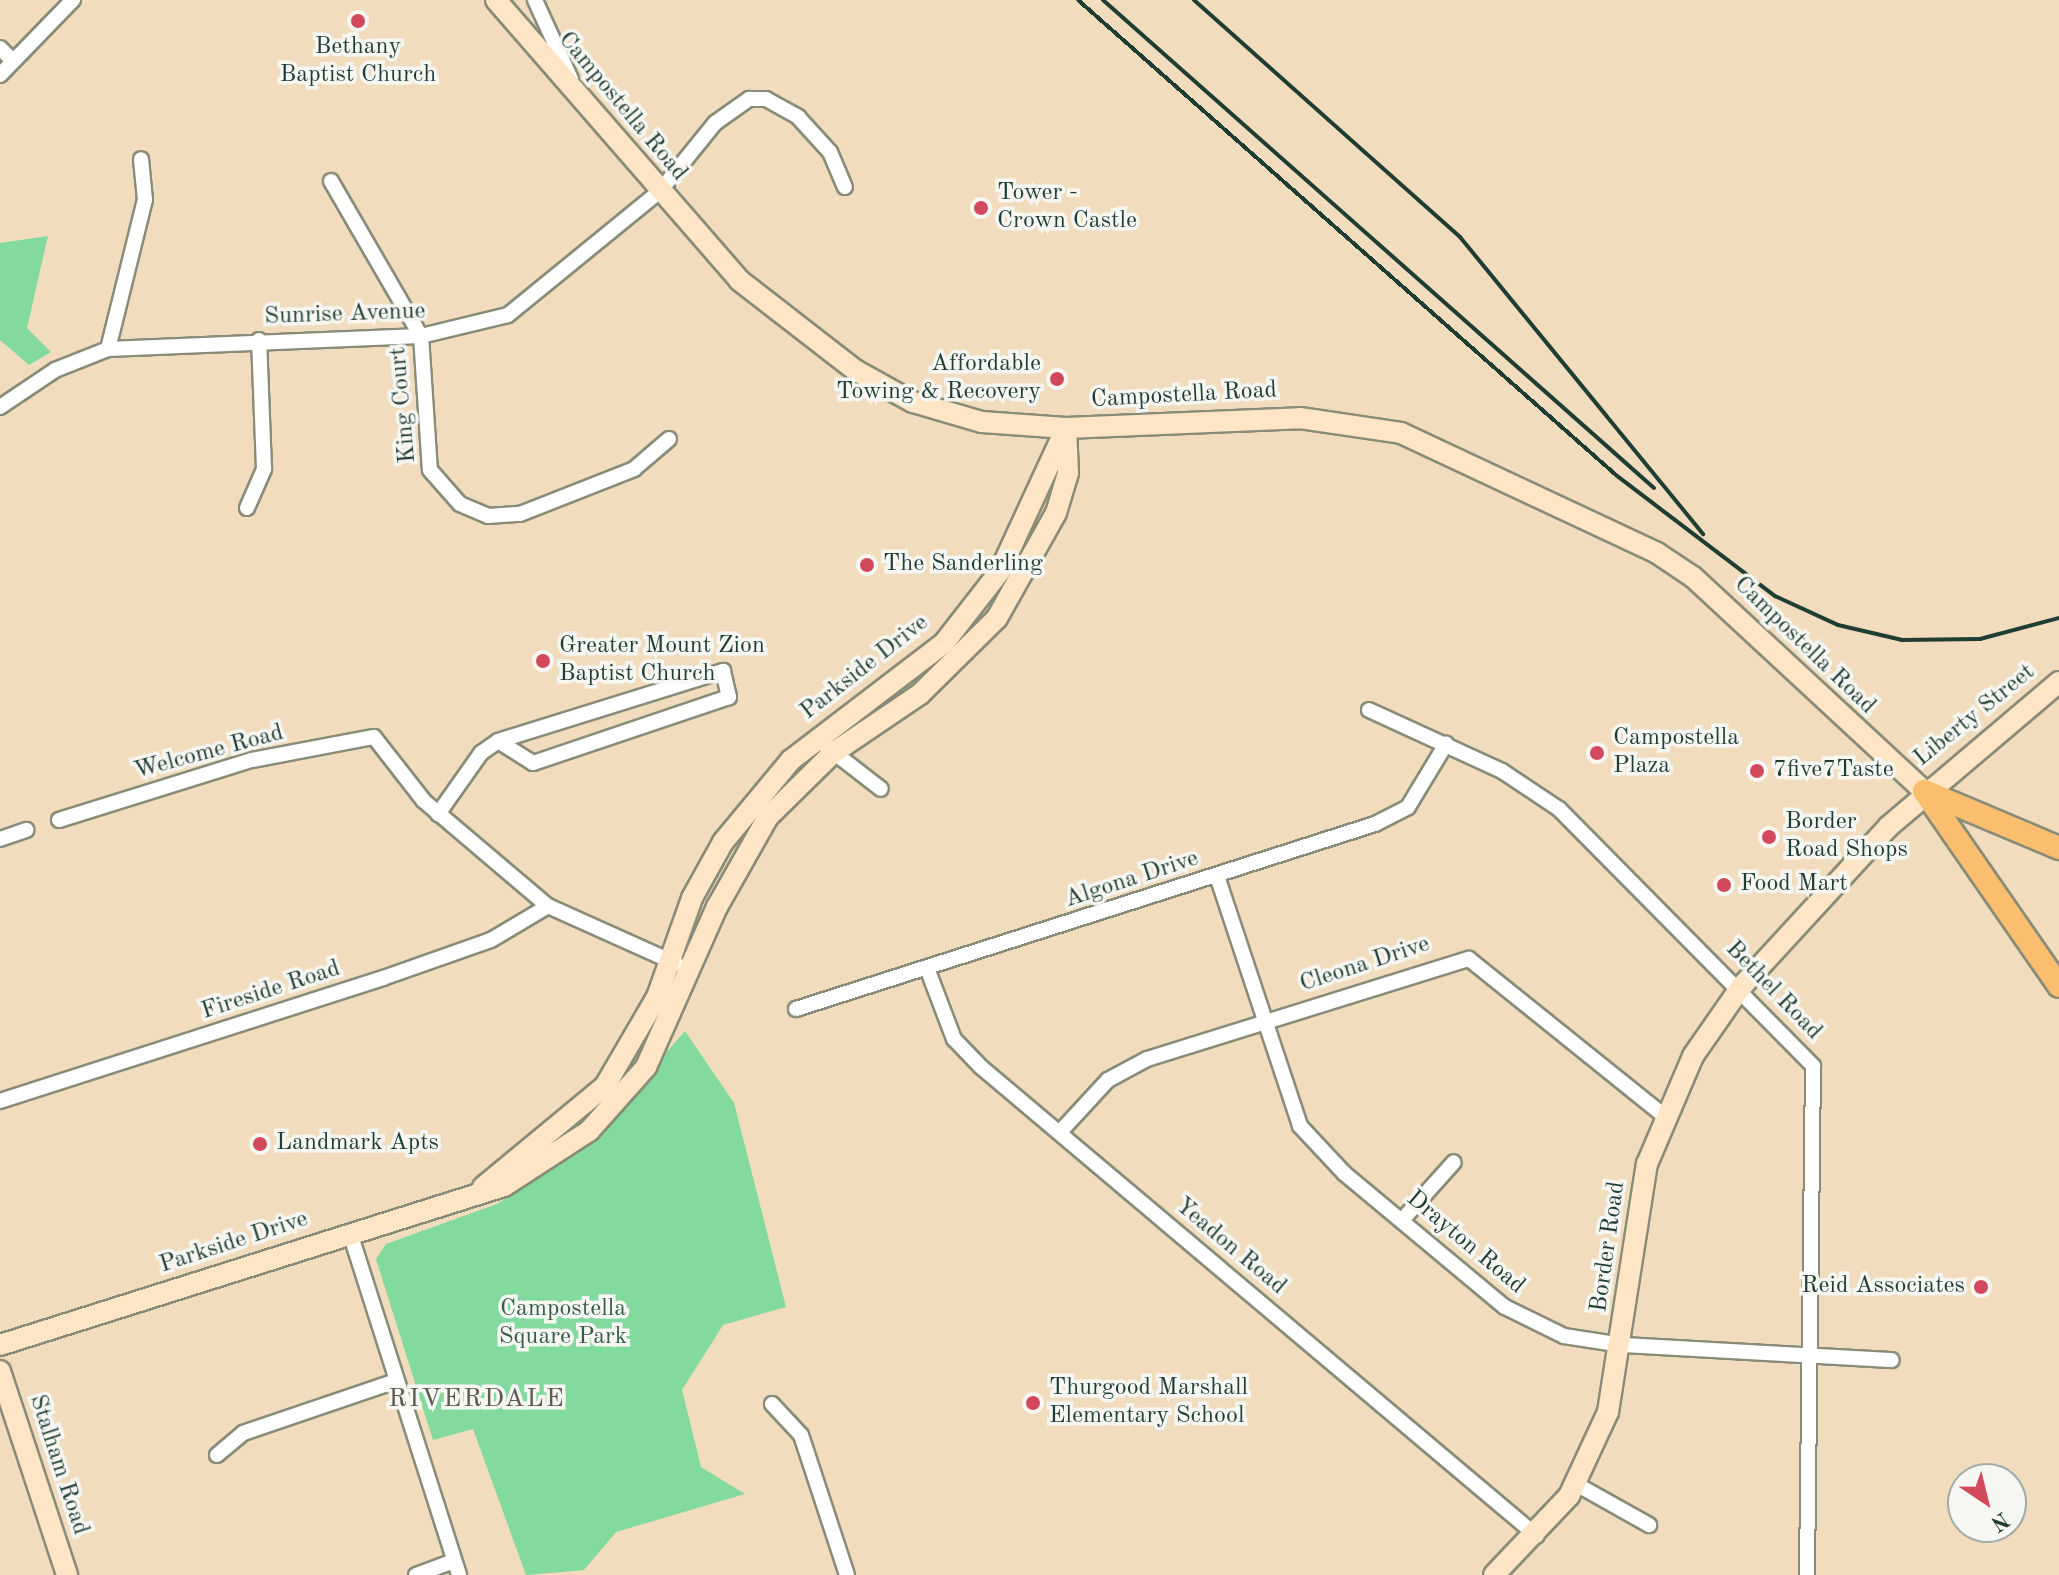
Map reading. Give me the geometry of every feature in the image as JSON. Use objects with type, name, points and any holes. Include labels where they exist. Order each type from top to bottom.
[{"type":"main road","points":[[1924,791],[2059,848]]},
{"type":"main road","points":[[1924,791],[2059,986]]},
{"type":"street","points":[[0,75],[73,0]]},
{"type":"street","name":"Campostella Road","points":[[496,0],[660,191],[761,300],[855,370],[956,417],[1066,428],[1300,418],[1371,426],[1447,452],[1693,577],[1924,791]]},
{"type":"street","points":[[535,0],[578,94]]},
{"type":"street","points":[[0,48],[12,60]]},
{"type":"street","name":"Sunrise Avenue","points":[[0,407],[55,370],[108,349],[259,340],[421,336],[508,315],[660,191],[733,106],[766,99],[815,133],[845,187]]},
{"type":"street","points":[[108,349],[145,200],[141,159]]},
{"type":"street","name":"King Court","points":[[331,181],[421,336],[430,470],[447,494],[474,511],[520,514],[634,469],[669,439]]},
{"type":"street","points":[[247,508],[264,469],[259,340]]},
{"type":"street","name":"Parkside Drive","points":[[483,1187],[605,1086],[669,961],[723,842],[766,786],[818,738],[907,674],[963,619],[1000,571],[1066,428]]},
{"type":"street","name":"Parkside Drive","points":[[0,1345],[483,1187],[504,1186],[538,1166],[614,1106],[646,1067],[746,850],[777,806],[833,753],[920,694],[997,618],[1056,513],[1068,473],[1066,428]]},
{"type":"street","points":[[498,741],[533,763],[729,697],[723,671],[498,741],[481,753],[438,814],[548,906],[669,961],[692,968]]},
{"type":"street","name":"Liberty Street","points":[[1924,791],[2059,682]]},
{"type":"street","name":"Bethel Road","points":[[1369,710],[1446,744],[1559,809],[1741,987],[1817,1075],[1807,1575]]},
{"type":"street","name":"Welcome Road","points":[[59,820],[252,760],[374,737],[438,814]]},
{"type":"street","points":[[818,738],[881,789]]},
{"type":"street","name":"Algona Drive","points":[[796,1009],[1217,876],[1393,816],[1421,791],[1446,744]]},
{"type":"street","name":"Border Road","points":[[1494,1575],[1537,1536],[1576,1484],[1608,1412],[1622,1345],[1633,1226],[1664,1116],[1693,1056],[1741,987],[1924,791]]},
{"type":"street","points":[[0,839],[26,830]]},
{"type":"street","name":"Drayton Road","points":[[1217,876],[1300,1126],[1403,1219],[1537,1326],[1622,1345],[1892,1360]]},
{"type":"street","name":"Fireside Road","points":[[0,1101],[383,978],[491,940],[548,906]]},
{"type":"street","name":"Cleona Drive","points":[[1060,1132],[1125,1069],[1264,1021],[1469,959],[1664,1116]]},
{"type":"street","name":"Yeadon Road","points":[[927,968],[954,1039],[1537,1536]]},
{"type":"street","points":[[1403,1219],[1454,1162]]},
{"type":"street","points":[[350,1233],[456,1568],[416,1575]]},
{"type":"street","name":"Stalham Road","points":[[0,1371],[67,1575]]},
{"type":"street","points":[[217,1455],[243,1433],[396,1381]]},
{"type":"street","points":[[772,1404],[801,1435],[847,1575]]},
{"type":"street","points":[[1576,1484],[1649,1525]]},
{"type":"green space","points":[[48,236],[27,328],[51,352],[29,365],[0,340],[0,243]]},
{"type":"green space","name":"Campostella Square Park","points":[[685,1031],[734,1103],[786,1307],[723,1325],[682,1390],[701,1467],[745,1494],[616,1532],[584,1570],[526,1575],[473,1429],[433,1440],[376,1259],[386,1244],[497,1204],[577,1154]]},
{"type":"railway","points":[[1078,0],[1616,475],[1775,596],[1838,625],[1902,640],[1980,639],[2059,618]]},
{"type":"railway","points":[[1103,0],[1654,488]]},
{"type":"railway","points":[[1194,0],[1460,237],[1703,534]]},
{"type":"place","name":"Bethany Baptist Church","points":[[358,21]]},
{"type":"place","name":"Tower - Crown Castle","points":[[981,208]]},
{"type":"place","name":"Affordable Towing & Recovery","points":[[1057,379]]},
{"type":"place","name":"The Sanderling","points":[[867,565]]},
{"type":"place","name":"Greater Mount Zion Baptist Church","points":[[543,661]]},
{"type":"place","name":"Campostella Plaza","points":[[1597,753]]},
{"type":"place","name":"7five7Taste","points":[[1757,771]]},
{"type":"place","name":"Border Road Shops","points":[[1769,837]]},
{"type":"place","name":"Food Mart","points":[[1724,885]]},
{"type":"place","name":"Landmark Apts","points":[[260,1144]]},
{"type":"place","name":"Reid Associates","points":[[1981,1287]]},
{"type":"place","name":"Thurgood Marshall Elementary School","points":[[1033,1403]]},
{"type":"district","name":"RIVERDALE","points":[[477,1400]]}]
